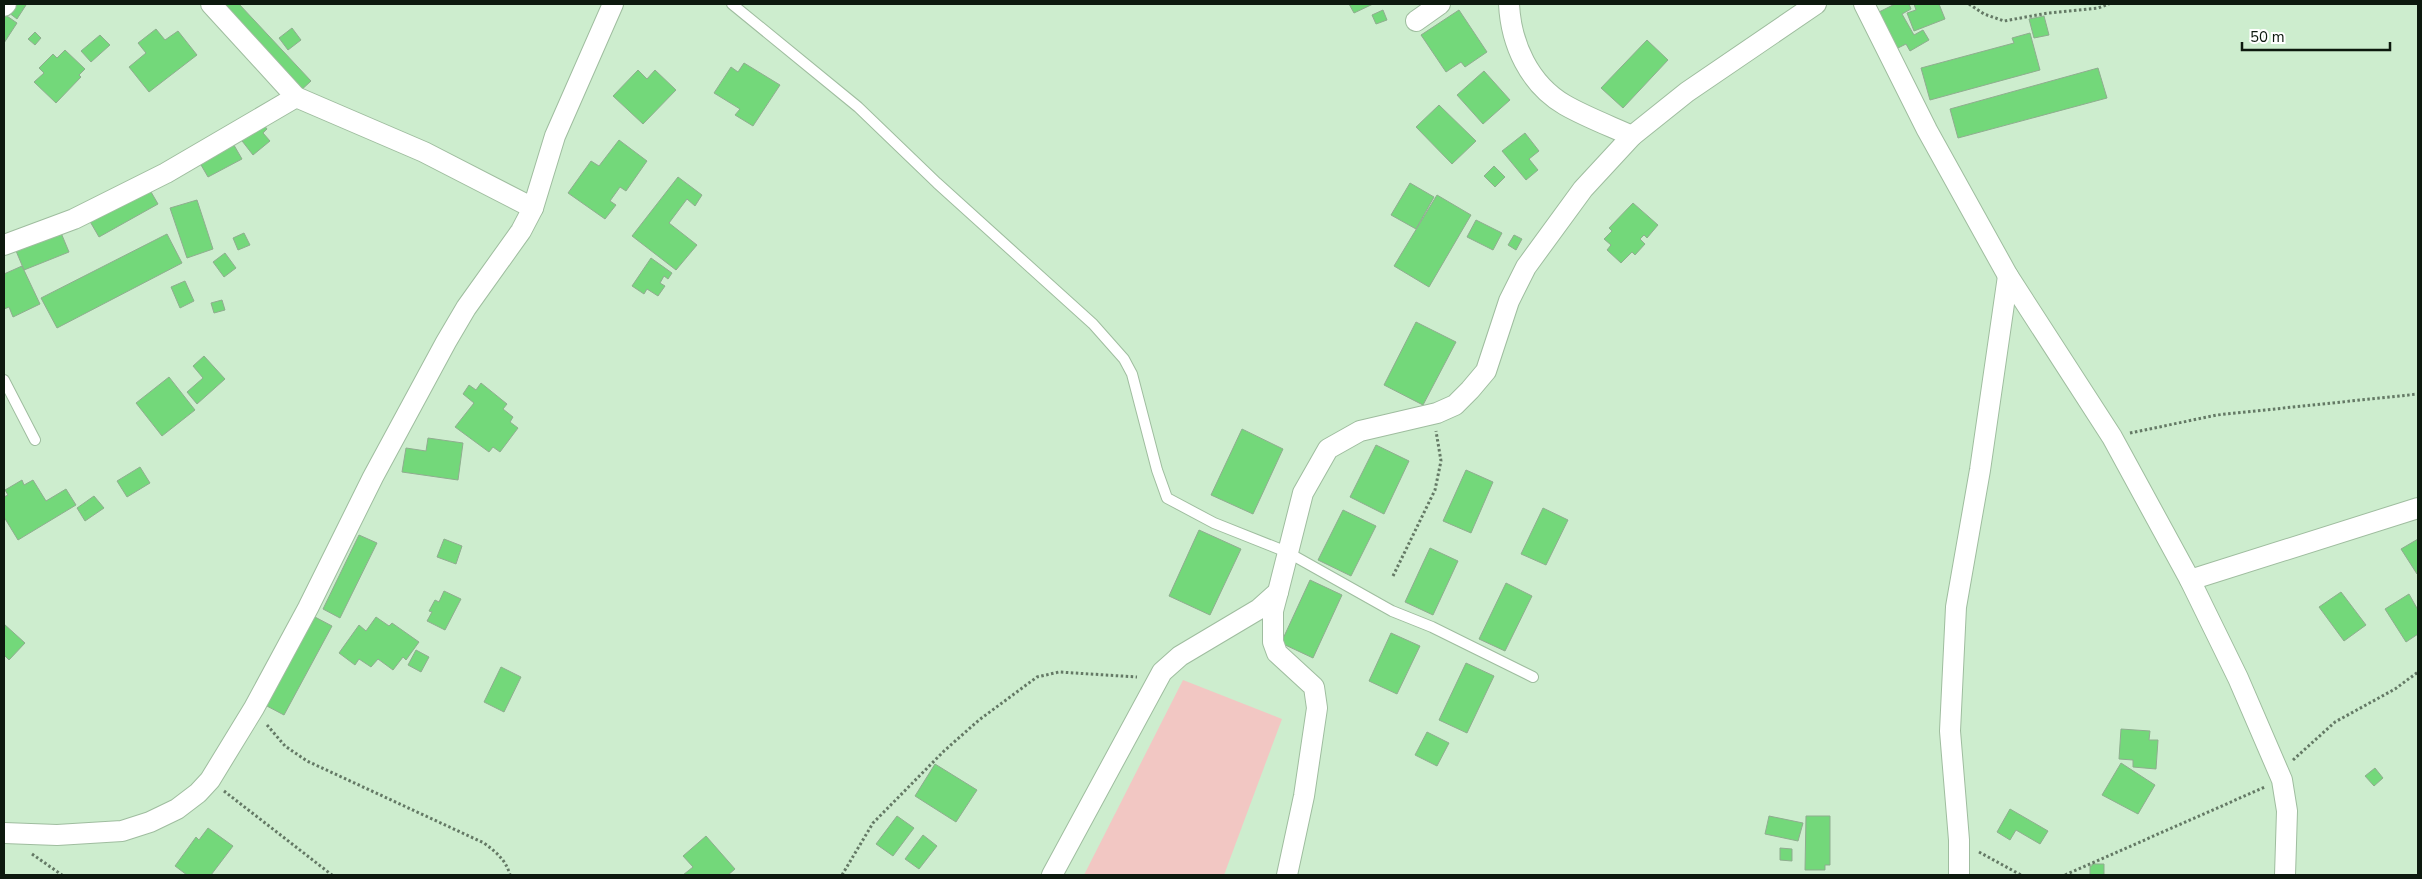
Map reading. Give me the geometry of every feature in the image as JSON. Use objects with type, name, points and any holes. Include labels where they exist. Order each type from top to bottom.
[{"type":"street","points":[[211,4],[296,97],[424,152],[533,208]]},
{"type":"street","points":[[9,834],[57,835],[122,831],[150,822],[177,809],[198,793],[210,780],[254,708],[308,608],[373,477],[446,342],[466,308],[521,231],[533,208],[555,136],[613,4]]},
{"type":"street","points":[[1416,21],[1440,4]]},
{"type":"street","points":[[1510,4],[1514,38],[1519,54],[1537,81],[1564,105],[1632,136]]},
{"type":"street","points":[[1287,875],[1304,796],[1317,708],[1314,687],[1277,653],[1273,642],[1274,611],[1303,493],[1328,449],[1360,431],[1437,413],[1454,405],[1486,371],[1509,301],[1526,267],[1583,189],[1632,136],[1687,92],[1816,4]]},
{"type":"street","points":[[1864,4],[1927,130],[2008,276],[2112,436],[2190,580],[2238,678],[2281,776],[2287,811],[2285,875]]},
{"type":"street","points":[[4,246],[74,219],[166,173],[296,97]]},
{"type":"street","points":[[1959,875],[1959,840],[1950,731],[1956,606],[1980,470],[2008,276]]},
{"type":"street","points":[[2190,580],[2418,508]]},
{"type":"street","points":[[1052,875],[1162,672],[1180,656],[1260,610],[1278,592]]},
{"type":"lane","points":[[732,4],[858,107],[937,183],[1093,324],[1124,359],[1132,374],[1157,470],[1167,498],[1214,523],[1287,552],[1392,611],[1432,627],[1533,677]]},
{"type":"lane","points":[[4,380],[35,440]]},
{"type":"path","points":[[1969,4],[1984,14],[2004,21],[2048,13],[2098,8],[2109,4]]},
{"type":"path","points":[[2112,436],[2217,415],[2418,394]]},
{"type":"path","points":[[1393,576],[1435,490],[1442,461],[1436,430],[1437,413]]},
{"type":"path","points":[[842,875],[872,823],[979,720],[1037,677],[1059,672],[1136,677],[1162,672]]},
{"type":"path","points":[[2065,875],[2281,776],[2335,722],[2395,689],[2418,672]]},
{"type":"path","points":[[254,708],[285,746],[308,761],[484,843],[498,854],[508,866],[510,875]]},
{"type":"path","points":[[210,780],[332,875]]},
{"type":"path","points":[[9,834],[29,852],[62,875]]},
{"type":"path","points":[[1959,840],[2021,875]]},
{"type":"shaded area","points":[[1183,680],[1282,719],[1224,875],[1084,875]]},
{"type":"building","points":[[8,4],[26,5],[17,19],[4,9]]},
{"type":"building","points":[[215,4],[239,4],[311,81],[298,93]]},
{"type":"building","points":[[1349,4],[1373,4],[1354,13]]},
{"type":"building","points":[[1895,4],[1909,4],[1911,9],[1902,14],[1914,35],[1923,30],[1929,40],[1910,51],[1906,44],[1896,49],[1877,13]]},
{"type":"building","points":[[1914,4],[1939,4],[1945,19],[1914,31],[1907,13],[1916,10]]},
{"type":"building","points":[[1383,10],[1387,20],[1376,24],[1372,15]]},
{"type":"building","points":[[1459,10],[1487,52],[1465,67],[1461,62],[1446,72],[1421,35]]},
{"type":"building","points":[[4,14],[17,23],[4,43]]},
{"type":"building","points":[[2044,16],[2049,35],[2034,38],[2029,19]]},
{"type":"building","points":[[292,28],[301,40],[288,50],[279,38]]},
{"type":"building","points":[[156,29],[165,40],[178,31],[197,55],[149,92],[129,67],[146,53],[138,43]]},
{"type":"building","points":[[35,32],[41,38],[35,45],[28,39]]},
{"type":"building","points":[[2030,33],[2040,70],[1930,100],[1921,68],[2014,43],[2012,38]]},
{"type":"building","points":[[100,35],[110,45],[91,62],[81,51]]},
{"type":"building","points":[[1647,40],[1668,60],[1623,108],[1601,88]]},
{"type":"building","points":[[65,50],[85,69],[79,75],[81,77],[56,103],[34,82],[44,73],[39,68],[53,54],[57,58]]},
{"type":"building","points":[[744,63],[780,85],[753,126],[735,115],[740,109],[714,93],[731,67],[738,72]]},
{"type":"building","points":[[2098,68],[2107,98],[1958,138],[1950,109]]},
{"type":"building","points":[[638,70],[647,79],[655,70],[676,90],[643,124],[613,96]]},
{"type":"building","points":[[1484,71],[1510,100],[1483,124],[1457,95]]},
{"type":"building","points":[[1439,105],[1476,141],[1452,164],[1416,127]]},
{"type":"building","points":[[260,120],[267,129],[263,133],[270,141],[253,155],[239,137]]},
{"type":"building","points":[[1525,133],[1539,151],[1529,159],[1538,170],[1526,180],[1502,151]]},
{"type":"building","points":[[231,140],[242,159],[208,177],[197,158]]},
{"type":"building","points":[[619,140],[647,161],[626,191],[620,187],[610,201],[616,205],[605,219],[568,193],[591,161],[599,166]]},
{"type":"building","points":[[1494,166],[1505,177],[1495,187],[1484,176]]},
{"type":"building","points":[[678,177],[702,195],[695,206],[687,199],[669,223],[697,245],[676,270],[632,236]]},
{"type":"building","points":[[1410,183],[1434,197],[1416,229],[1391,215]]},
{"type":"building","points":[[147,185],[158,204],[99,237],[88,218]]},
{"type":"building","points":[[1437,195],[1471,215],[1429,287],[1394,266]]},
{"type":"building","points":[[197,200],[213,249],[187,258],[170,208]]},
{"type":"building","points":[[1633,203],[1658,225],[1647,238],[1644,235],[1640,239],[1645,244],[1635,255],[1632,252],[1621,263],[1607,250],[1611,245],[1604,239],[1612,231],[1609,228]]},
{"type":"building","points":[[1476,220],[1502,233],[1493,250],[1467,237]]},
{"type":"building","points":[[59,228],[69,252],[24,270],[14,246]]},
{"type":"building","points":[[244,233],[250,245],[238,250],[233,238]]},
{"type":"building","points":[[167,234],[182,263],[57,328],[41,298]]},
{"type":"building","points":[[1514,235],[1522,239],[1516,250],[1508,245]]},
{"type":"building","points":[[225,253],[236,268],[224,277],[213,262]]},
{"type":"building","points":[[651,258],[672,273],[668,279],[664,276],[660,283],[665,286],[658,296],[647,289],[644,294],[632,286]]},
{"type":"building","points":[[22,266],[40,304],[13,317],[9,307],[4,309],[4,274]]},
{"type":"building","points":[[185,281],[194,301],[180,308],[171,287]]},
{"type":"building","points":[[222,300],[225,310],[214,313],[211,303]]},
{"type":"building","points":[[1416,322],[1456,342],[1423,405],[1384,385]]},
{"type":"building","points":[[204,356],[225,379],[197,404],[187,392],[203,378],[193,366]]},
{"type":"building","points":[[169,377],[195,410],[162,436],[136,403]]},
{"type":"building","points":[[481,383],[507,404],[503,409],[513,417],[510,422],[518,428],[500,452],[493,447],[489,452],[455,427],[474,403],[463,394],[469,385],[476,390]]},
{"type":"building","points":[[1242,429],[1283,449],[1253,514],[1211,495]]},
{"type":"building","points":[[428,438],[463,443],[458,480],[402,472],[406,448],[426,451]]},
{"type":"building","points":[[1376,445],[1409,461],[1384,514],[1350,497]]},
{"type":"building","points":[[140,467],[150,483],[127,497],[117,481]]},
{"type":"building","points":[[1466,470],[1493,482],[1471,533],[1443,521]]},
{"type":"building","points":[[22,480],[24,485],[33,480],[46,501],[66,489],[76,505],[18,540],[4,517],[4,497],[8,495],[5,490]]},
{"type":"building","points":[[94,496],[104,508],[85,521],[77,508]]},
{"type":"building","points":[[1543,508],[1568,520],[1546,565],[1521,554]]},
{"type":"building","points":[[1343,510],[1376,526],[1351,576],[1318,560]]},
{"type":"building","points":[[1199,530],[1241,549],[1210,615],[1169,596]]},
{"type":"building","points":[[359,535],[377,543],[340,618],[323,609]]},
{"type":"building","points":[[444,539],[462,546],[456,564],[437,557]]},
{"type":"building","points":[[2418,539],[2418,573],[2417,574],[2401,549]]},
{"type":"building","points":[[1430,548],[1458,561],[1433,615],[1405,602]]},
{"type":"building","points":[[1310,580],[1342,595],[1313,658],[1281,643]]},
{"type":"building","points":[[1506,583],[1532,596],[1505,651],[1479,639]]},
{"type":"building","points":[[444,591],[461,599],[445,630],[427,621],[432,612],[429,611],[435,600],[439,602]]},
{"type":"building","points":[[2341,592],[2366,625],[2344,641],[2319,607]]},
{"type":"building","points":[[2409,594],[2418,610],[2418,634],[2406,642],[2385,609]]},
{"type":"building","points":[[313,616],[332,626],[284,715],[265,705]]},
{"type":"building","points":[[376,617],[389,626],[392,623],[419,642],[406,660],[403,657],[393,670],[378,659],[371,667],[359,659],[355,665],[339,653],[359,625],[366,631]]},
{"type":"building","points":[[4,624],[25,643],[9,660],[4,655]]},
{"type":"building","points":[[1391,633],[1420,646],[1397,694],[1369,681]]},
{"type":"building","points":[[416,650],[429,657],[421,672],[408,665]]},
{"type":"building","points":[[1466,663],[1494,676],[1467,733],[1439,720]]},
{"type":"building","points":[[501,667],[521,677],[504,712],[484,702]]},
{"type":"building","points":[[2121,729],[2150,731],[2149,740],[2158,740],[2156,769],[2133,767],[2133,760],[2119,759]]},
{"type":"building","points":[[1427,732],[1449,743],[1437,766],[1415,755]]},
{"type":"building","points":[[2121,763],[2155,785],[2138,814],[2102,795]]},
{"type":"building","points":[[935,764],[977,790],[956,822],[915,796]]},
{"type":"building","points":[[2375,768],[2383,778],[2374,786],[2365,776]]},
{"type":"building","points":[[2010,809],[2048,831],[2040,844],[2016,830],[2010,840],[1997,832]]},
{"type":"building","points":[[897,816],[914,828],[893,856],[876,844]]},
{"type":"building","points":[[1769,816],[1803,823],[1798,841],[1765,834]]},
{"type":"building","points":[[1806,816],[1830,816],[1830,865],[1825,865],[1825,870],[1805,870]]},
{"type":"building","points":[[208,828],[233,846],[211,875],[187,875],[175,866],[196,837],[199,840]]},
{"type":"building","points":[[923,835],[937,846],[919,869],[905,859]]},
{"type":"building","points":[[706,836],[735,869],[728,875],[683,875],[693,867],[683,856]]},
{"type":"building","points":[[1780,848],[1792,849],[1792,861],[1780,860]]},
{"type":"building","points":[[2092,864],[2104,864],[2104,875],[2090,875],[2090,866]]}]
